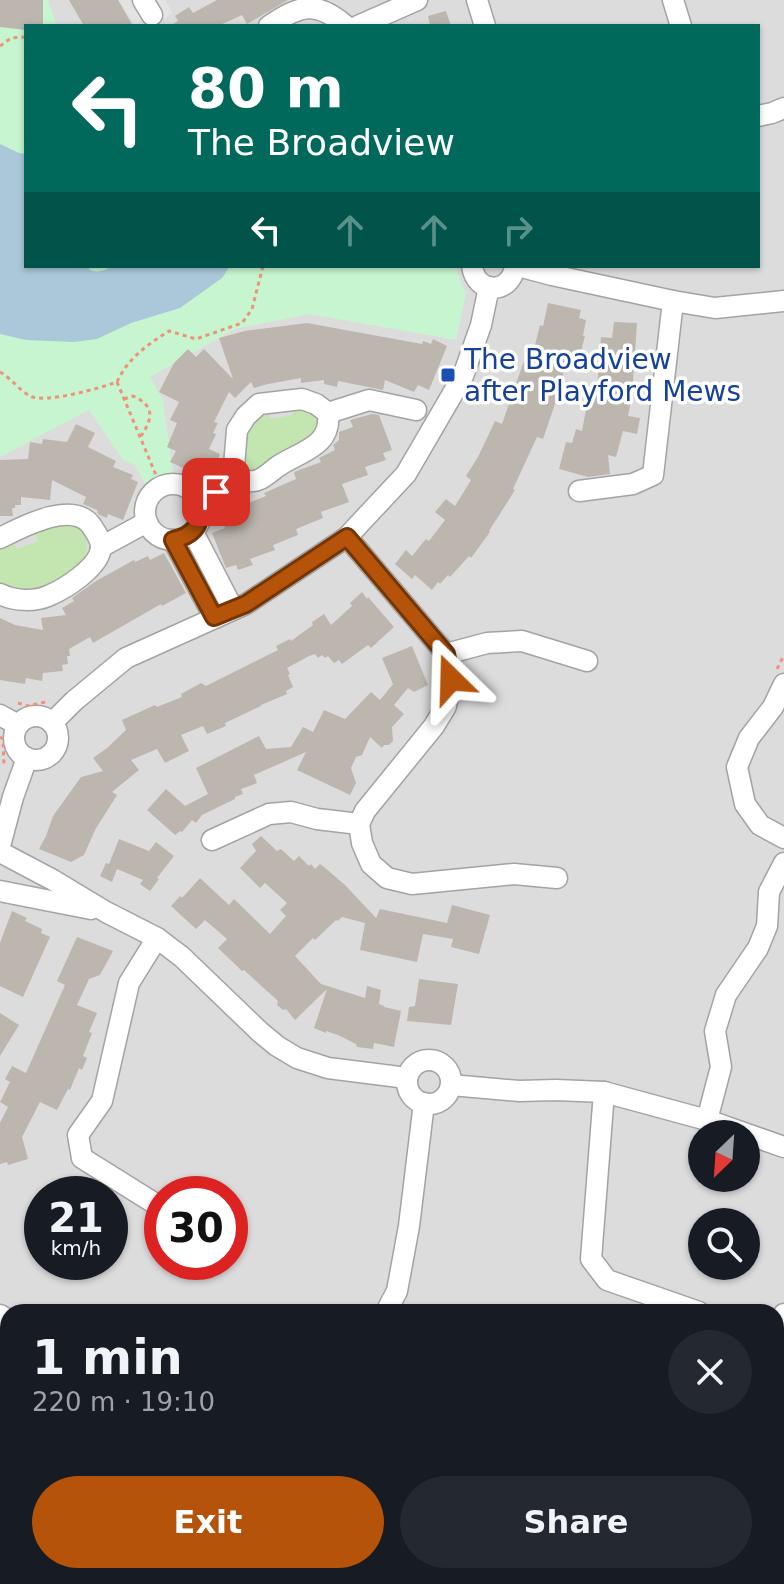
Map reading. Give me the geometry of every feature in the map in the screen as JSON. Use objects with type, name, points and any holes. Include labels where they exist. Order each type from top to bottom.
[{"type":"street","points":[[363,24],[417,0]]},
{"type":"street","points":[[477,0],[484,24]]},
{"type":"street","points":[[673,0],[680,24]]},
{"type":"street","points":[[272,24],[293,10],[311,6],[334,14],[344,24]]},
{"type":"street","points":[[760,116],[784,108]]},
{"type":"street","points":[[472,268],[480,283],[497,288],[512,278],[516,268]]},
{"type":"street","points":[[525,268],[715,308],[784,301]]},
{"type":"street","points":[[52,723],[126,658],[246,604],[347,537],[406,474],[463,376],[481,325],[489,287]]},
{"type":"street","points":[[579,491],[633,484],[653,475],[673,301]]},
{"type":"street","points":[[200,505],[233,478],[237,430],[259,404],[302,399],[328,413],[326,435],[318,443],[261,479],[233,478]]},
{"type":"street","points":[[328,413],[369,400],[416,410]]},
{"type":"street","points":[[170,485],[189,489],[200,505],[198,524],[185,537],[173,540],[163,538],[147,522],[147,503],[161,487],[170,485]]},
{"type":"street","points":[[0,538],[60,513],[87,520],[98,535],[101,547],[96,562],[84,574],[47,597],[25,601],[0,594]]},
{"type":"street","points":[[101,547],[147,522]]},
{"type":"street","points":[[193,532],[224,613]]},
{"type":"street","points":[[347,537],[446,654],[451,679],[446,706],[434,726],[365,811],[359,824],[362,843],[371,864],[387,878],[412,884],[514,874],[557,878]]},
{"type":"street","points":[[173,540],[224,613]]},
{"type":"street","points":[[446,654],[487,643],[522,641],[587,661]]},
{"type":"street","points":[[784,684],[773,707],[749,738],[737,767],[745,804],[760,825],[784,838]]},
{"type":"street","points":[[9,714],[23,720],[38,716],[52,723],[57,732],[55,748],[43,758],[27,758],[17,749],[9,714]]},
{"type":"street","points":[[27,758],[0,849],[106,912],[157,938],[182,957],[260,1032],[297,1058],[328,1068],[407,1078]]},
{"type":"street","points":[[212,840],[269,814],[291,812],[359,824]]},
{"type":"street","points":[[451,1085],[519,1091],[604,1092],[707,1120],[721,1067],[715,1031],[726,995],[758,948],[767,926],[769,892],[784,863]]},
{"type":"street","points":[[0,891],[106,912]]},
{"type":"street","points":[[144,1197],[82,1158],[78,1135],[102,1101],[129,983],[157,938]]},
{"type":"street","points":[[433,1060],[447,1069],[451,1085],[449,1092],[439,1102],[424,1103],[411,1094],[407,1078],[417,1064],[433,1060]]},
{"type":"street","points":[[604,1092],[591,1259],[607,1280],[676,1304]]},
{"type":"street","points":[[390,1304],[397,1291],[409,1226],[424,1103]]},
{"type":"street","points":[[760,1139],[784,1147]]},
{"type":"path","points":[[0,46],[11,38],[24,37]]},
{"type":"path","points":[[161,487],[117,382],[123,368],[169,331],[196,339],[242,323],[252,309],[262,268]]},
{"type":"path","points":[[0,372],[29,396],[39,398],[96,389],[117,382]]},
{"type":"path","points":[[124,399],[133,396],[143,400],[149,409],[150,420],[141,436]]},
{"type":"path","points":[[9,714],[49,701]]},
{"type":"path","points":[[0,737],[3,739],[4,769]]},
{"type":"shaded area","points":[[0,0],[784,0],[784,1304],[0,1304]]},
{"type":"shaded area","points":[[119,0],[165,0],[173,13],[155,24],[134,24]]},
{"type":"green space","points":[[0,0],[48,0],[56,24],[24,24],[24,268],[456,268],[466,293],[456,340],[309,314],[235,329],[150,377],[163,400],[173,475],[146,485],[135,465],[123,460],[89,410],[0,457]]},
{"type":"green space","points":[[292,404],[317,411],[318,423],[313,433],[252,473],[236,468],[239,431],[267,408],[270,419],[293,415]]},
{"type":"green space","points":[[47,522],[79,526],[87,544],[84,559],[72,571],[39,591],[0,588],[0,543],[11,537],[17,549],[38,541],[34,529]]},
{"type":"water","points":[[0,144],[24,154],[24,268],[89,268],[98,271],[108,268],[229,268],[222,278],[180,308],[131,323],[97,339],[74,342],[26,340],[0,334]]},
{"type":"building","points":[[0,0],[43,0],[43,24],[24,24],[24,30],[0,27]]},
{"type":"building","points":[[69,0],[118,0],[132,24],[83,24]]},
{"type":"building","points":[[217,0],[288,0],[247,24],[242,15],[222,24],[173,24],[178,21],[175,16],[189,7],[193,13]]},
{"type":"building","points":[[446,11],[450,24],[430,24],[428,16]]},
{"type":"building","points":[[548,303],[581,310],[579,318],[586,320],[576,370],[568,368],[564,372],[543,439],[537,437],[515,490],[490,532],[471,558],[469,556],[450,577],[448,575],[440,584],[438,582],[432,590],[415,575],[412,579],[395,564],[406,550],[412,556],[426,539],[429,541],[445,520],[435,512],[446,499],[455,506],[471,480],[466,476],[495,421],[502,424],[526,355],[530,356],[540,325],[543,326]]},
{"type":"building","points":[[614,322],[637,323],[628,416],[640,418],[637,434],[623,431],[616,457],[608,455],[610,474],[588,477],[559,469],[566,442],[572,443],[576,429],[582,431],[590,388],[597,389],[601,337],[612,338]]},
{"type":"building","points":[[307,323],[422,344],[423,341],[431,344],[433,339],[447,346],[429,390],[418,385],[414,392],[385,380],[383,390],[338,381],[337,387],[324,384],[324,380],[301,383],[301,378],[254,388],[251,382],[235,398],[229,392],[214,422],[218,423],[213,433],[216,434],[209,449],[220,454],[215,466],[209,463],[202,479],[170,462],[176,451],[167,447],[177,423],[170,420],[179,402],[159,392],[174,363],[188,349],[196,357],[204,349],[233,379],[219,338],[245,331]]},
{"type":"building","points":[[379,415],[392,450],[383,453],[386,460],[365,467],[368,475],[342,484],[349,502],[321,512],[323,518],[296,529],[298,535],[273,545],[275,550],[250,559],[253,565],[238,570],[236,565],[226,568],[212,533],[225,528],[222,520],[248,509],[246,504],[266,496],[264,493],[296,479],[294,472],[321,462],[319,458],[335,450],[333,445],[339,440],[339,432],[353,427],[350,420]]},
{"type":"building","points":[[76,424],[95,433],[88,447],[116,461],[113,467],[133,475],[131,479],[138,482],[123,520],[98,514],[97,510],[83,504],[86,497],[52,480],[50,500],[21,497],[21,505],[12,508],[13,516],[0,516],[0,460],[28,459],[30,442],[42,444],[43,439],[67,442]]},
{"type":"building","points":[[164,553],[186,593],[93,643],[90,637],[69,649],[68,664],[62,665],[63,671],[43,673],[42,681],[26,678],[25,684],[0,680],[0,618],[15,625],[43,630],[41,618],[66,615],[62,608],[96,581],[134,560],[148,556],[150,560]]},
{"type":"building","points":[[362,592],[394,627],[371,648],[368,645],[342,664],[339,660],[334,663],[328,656],[309,656],[287,668],[293,687],[286,691],[287,694],[207,734],[203,726],[181,735],[189,751],[165,763],[157,749],[131,760],[139,770],[112,792],[117,795],[95,830],[84,855],[71,862],[39,849],[53,816],[81,777],[103,771],[93,758],[126,730],[122,720],[182,697],[181,694],[201,683],[206,686],[278,650],[276,646],[291,641],[324,614],[331,625]]},
{"type":"building","points":[[412,646],[428,685],[414,692],[408,688],[394,705],[404,714],[392,727],[393,741],[389,745],[382,748],[370,737],[362,755],[356,757],[351,768],[356,783],[350,795],[297,770],[306,752],[254,775],[257,783],[241,789],[243,794],[202,815],[196,823],[192,820],[175,835],[147,810],[166,789],[185,806],[208,794],[196,768],[259,736],[266,749],[291,747],[303,727],[313,732],[324,710],[345,719],[371,692],[380,700],[393,684],[382,658]]},
{"type":"building","points":[[261,836],[294,861],[299,856],[315,869],[320,864],[376,918],[380,909],[447,923],[452,905],[490,915],[479,954],[451,947],[453,939],[423,934],[417,962],[360,950],[365,923],[342,917],[295,956],[321,984],[365,998],[367,986],[381,990],[379,1004],[401,1011],[394,1047],[374,1043],[373,1049],[357,1047],[338,1035],[314,1028],[327,989],[295,1020],[218,948],[227,939],[205,920],[196,929],[171,906],[200,878],[229,905],[234,899],[270,934],[286,916],[280,910],[287,903],[265,883],[260,888],[240,868],[256,851],[252,844]]},
{"type":"building","points":[[119,839],[149,851],[156,842],[174,856],[150,891],[140,884],[143,880],[117,869],[112,882],[100,876],[106,863],[109,864]]},
{"type":"building","points":[[12,911],[27,918],[25,921],[42,929],[41,933],[50,937],[23,997],[0,986],[0,943]]},
{"type":"building","points":[[77,937],[113,951],[100,975],[89,979],[77,1005],[97,1013],[83,1056],[87,1058],[57,1110],[40,1102],[22,1137],[28,1159],[0,1164],[0,1123],[8,1107],[0,1102],[10,1082],[5,1079],[12,1066],[26,1073],[65,985],[57,981]]},
{"type":"building","points":[[419,979],[458,984],[451,1025],[407,1021],[409,1007],[415,1006]]},
{"type":"building","points":[[0,1013],[19,1025],[0,1056]]},
{"type":"place","name":"The Broadview after Playford Mews","points":[[448,375]]},
{"type":"route","points":[[216,492],[200,505],[201,515],[193,532],[173,540],[214,617],[246,604],[347,537],[446,654],[451,679]]}]
